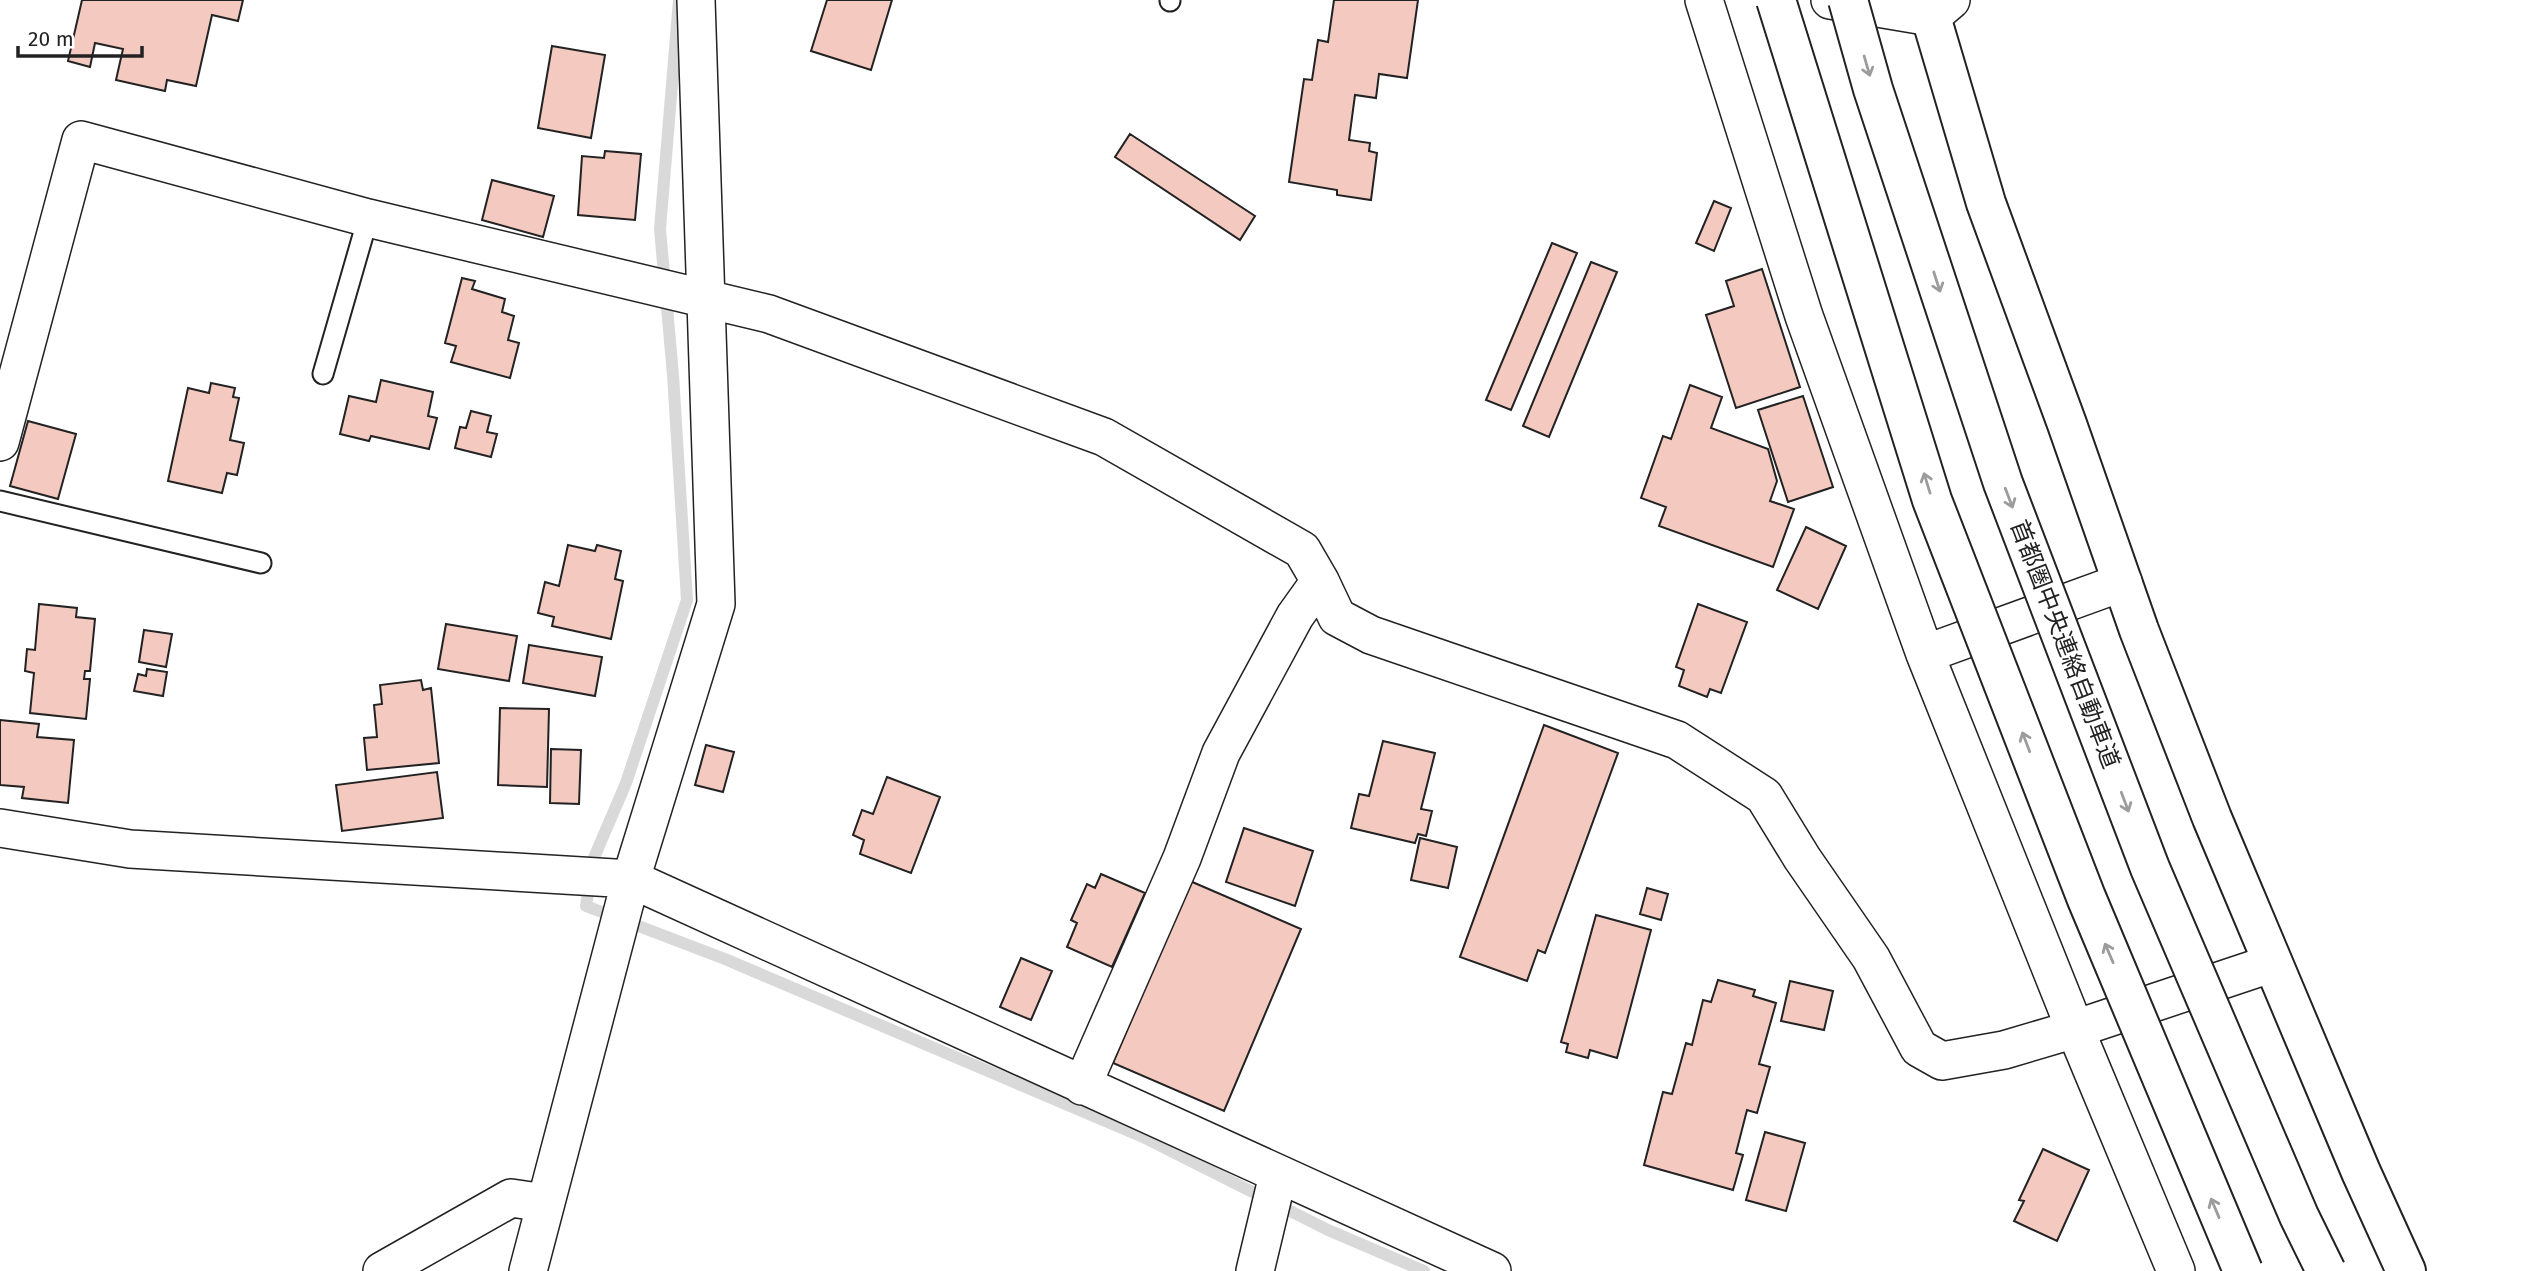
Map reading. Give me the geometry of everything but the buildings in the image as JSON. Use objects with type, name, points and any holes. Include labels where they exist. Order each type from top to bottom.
[{"type":"main road","points":[[1776,0],[1932,500],[2086,897],[2243,1271]]},
{"type":"main road","name":"首都圏中央連絡自動車道","points":[[1848,0],[1878,102],[2003,483],[2150,868],[2299,1216],[2326,1271]]},
{"type":"main road","points":[[1936,6],[1986,203],[2139,630],[2212,818],[2406,1271]]},
{"type":"street","points":[[528,1271],[631,879],[716,604],[696,0]]},
{"type":"street","points":[[1704,0],[1804,316],[1924,654],[2176,1271]]},
{"type":"street","points":[[1830,0],[1936,6]]},
{"type":"street","points":[[0,442],[81,140],[369,218],[769,314],[1104,437],[1302,550],[1337,617],[1371,635],[1677,740],[1764,796],[1802,858],[1871,958],[1919,1048],[1942,1061],[2004,1049],[2075,1029],[2273,963]]},
{"type":"street","points":[[1082,1086],[1182,858],[1221,752],[1294,616],[1320,581]]},
{"type":"street","points":[[1924,654],[2123,582]]},
{"type":"street","points":[[0,828],[130,849],[631,879],[1492,1271]]},
{"type":"street","points":[[1255,1271],[1278,1175]]},
{"type":"street","points":[[382,1271],[511,1198],[545,1203]]},
{"type":"lane","points":[[323,374],[369,218]]},
{"type":"lane","points":[[0,501],[261,564]]},
{"type":"waterway","points":[[679,0],[660,229],[673,375],[687,600],[626,783],[593,860],[586,906],[725,959],[1143,1137],[1328,1230],[1424,1271]]}]
